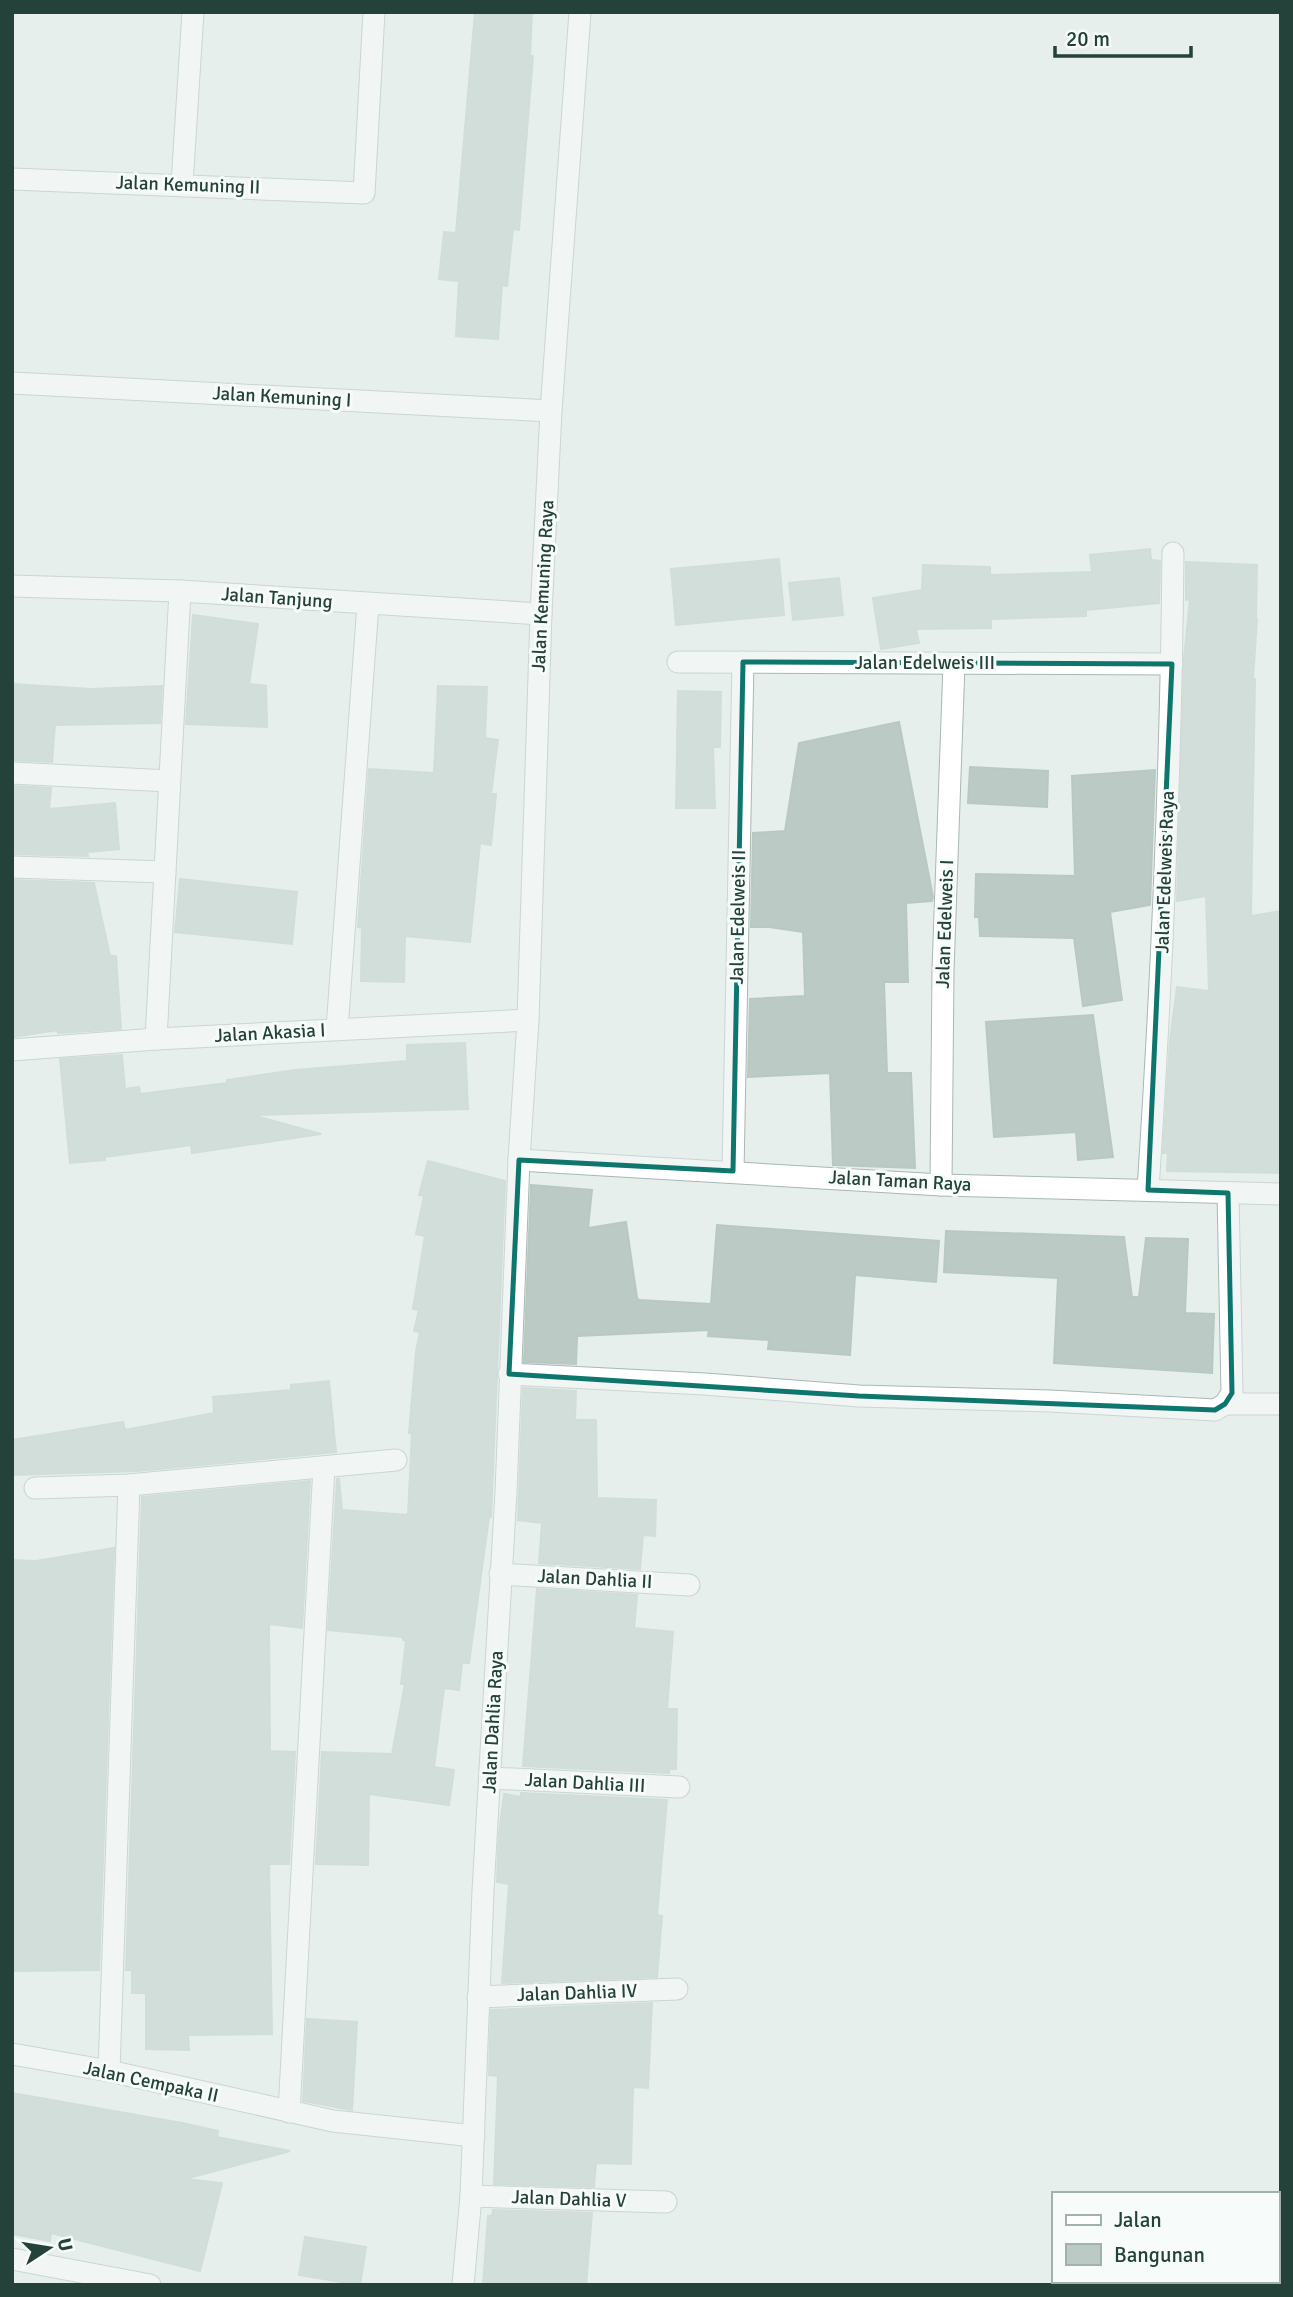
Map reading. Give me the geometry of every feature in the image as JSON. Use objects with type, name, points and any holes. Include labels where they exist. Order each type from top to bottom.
[{"type":"street","points":[[182,184],[193,12]]},
{"type":"street","name":"Jalan Kemuning II","points":[[12,179],[364,193],[374,12]]},
{"type":"street","name":"Jalan Kemuning Raya","points":[[519,1160],[528,1020],[541,614],[551,411],[580,12]]},
{"type":"street","name":"Jalan Kemuning I","points":[[12,383],[551,411]]},
{"type":"street","name":"Jalan Edelweis Raya","points":[[1148,1190],[1161,988],[1173,553]]},
{"type":"street","name":"Jalan Tanjung","points":[[12,586],[180,591],[541,614]]},
{"type":"street","points":[[156,1039],[180,591]]},
{"type":"street","points":[[337,1029],[368,604]]},
{"type":"street","name":"Jalan Edelweis III","points":[[678,662],[1172,664]]},
{"type":"street","name":"Jalan Edelweis II","points":[[733,1171],[743,662]]},
{"type":"street","name":"Jalan Edelweis I","points":[[941,1185],[943,970],[954,664]]},
{"type":"street","points":[[12,773],[169,781]]},
{"type":"street","points":[[12,867],[165,872]]},
{"type":"street","name":"Jalan Akasia I","points":[[12,1050],[156,1039],[528,1020]]},
{"type":"street","name":"Jalan Taman Raya","points":[[519,1160],[941,1185],[1281,1194]]},
{"type":"street","name":"Jalan Dahlia Raya","points":[[463,2285],[474,2136],[478,1997],[506,1492],[519,1160]]},
{"type":"street","points":[[509,1374],[705,1384],[859,1396],[1050,1401],[1215,1410],[1225,1404],[1232,1393],[1228,1193]]},
{"type":"street","points":[[1225,1404],[1281,1404]]},
{"type":"street","points":[[35,1489],[129,1485],[396,1460]]},
{"type":"street","points":[[289,2112],[324,1467]]},
{"type":"street","points":[[109,2071],[129,1485]]},
{"type":"street","name":"Jalan Dahlia II","points":[[500,1574],[690,1585]]},
{"type":"street","name":"Jalan Dahlia III","points":[[491,1778],[679,1787]]},
{"type":"street","name":"Jalan Dahlia IV","points":[[478,1997],[677,1989]]},
{"type":"street","name":"Jalan Cempaka II","points":[[12,2054],[109,2071],[333,2121],[474,2136]]},
{"type":"street","name":"Jalan Dahlia V","points":[[471,2196],[667,2202]]},
{"type":"street","points":[[12,2259],[150,2285]]},
{"type":"highlighted area","points":[[743,662],[1172,664],[1148,1190],[1228,1193],[1232,1393],[1225,1404],[1215,1410],[859,1396],[509,1374],[519,1160],[733,1171]]},
{"type":"building","points":[[475,12],[532,12],[530,56],[533,56],[519,230],[513,229],[507,286],[502,285],[498,339],[456,336],[459,281],[439,279],[444,232],[456,233]]},
{"type":"building","points":[[1150,549],[1151,560],[1160,561],[1159,603],[1086,610],[1086,616],[991,619],[991,628],[916,629],[919,643],[881,649],[873,598],[922,590],[923,565],[990,567],[990,575],[1092,572],[1090,555]]},
{"type":"building","points":[[779,559],[784,615],[676,625],[671,569]]},
{"type":"building","points":[[1186,562],[1257,565],[1251,916],[1281,911],[1281,1173],[1167,1171],[1168,1153],[1163,1153],[1170,1041],[1177,987],[1209,991],[1206,896],[1177,901],[1184,659],[1190,599],[1186,600]]},
{"type":"building","points":[[839,578],[843,615],[793,620],[789,583]]},
{"type":"building","points":[[193,615],[258,624],[249,684],[266,686],[267,727],[186,724]]},
{"type":"building","points":[[12,684],[91,689],[162,686],[160,723],[55,725],[52,762],[12,760]]},
{"type":"building","points":[[438,686],[487,687],[485,738],[498,740],[491,794],[496,794],[491,845],[480,843],[470,942],[405,936],[404,982],[361,981],[362,928],[358,927],[369,769],[434,773]]},
{"type":"building","points":[[678,691],[721,692],[720,747],[713,747],[715,808],[676,808]]},
{"type":"building","points":[[899,722],[933,897],[932,901],[906,903],[908,982],[884,982],[887,1073],[911,1073],[915,1168],[833,1165],[830,1073],[748,1077],[750,999],[805,996],[803,932],[751,927],[753,833],[785,831],[799,743]]},
{"type":"building","points":[[970,767],[1048,771],[1047,807],[968,803]]},
{"type":"building","points":[[1155,770],[1150,905],[1110,912],[1122,1000],[1083,1006],[1074,938],[980,936],[979,917],[975,917],[976,874],[1075,876],[1072,776]]},
{"type":"building","points":[[12,786],[51,788],[49,809],[115,803],[119,849],[87,852],[88,856],[12,854]]},
{"type":"building","points":[[180,879],[297,892],[292,944],[175,932]]},
{"type":"building","points":[[12,880],[94,883],[110,956],[116,956],[121,1029],[58,1033],[58,1030],[12,1037]]},
{"type":"building","points":[[1093,1015],[1113,1157],[1078,1160],[1076,1132],[994,1137],[986,1022]]},
{"type":"building","points":[[465,1043],[468,1109],[252,1115],[321,1134],[192,1153],[191,1145],[105,1157],[105,1160],[70,1163],[60,1059],[122,1055],[125,1089],[139,1087],[140,1094],[227,1083],[227,1080],[295,1070],[407,1061],[407,1045]]},
{"type":"building","points":[[428,1161],[505,1181],[491,1517],[469,1663],[462,1663],[459,1690],[444,1688],[434,1767],[454,1770],[449,1805],[369,1794],[368,1865],[316,1864],[322,1752],[392,1754],[405,1684],[401,1684],[406,1641],[403,1637],[328,1630],[337,1479],[342,1510],[408,1515],[412,1433],[409,1433],[420,1332],[414,1331],[419,1310],[413,1309],[425,1236],[416,1234],[424,1196],[419,1195]]},
{"type":"building","points":[[531,1185],[592,1190],[588,1228],[626,1222],[639,1300],[711,1304],[717,1225],[939,1241],[936,1282],[855,1275],[850,1355],[768,1349],[769,1340],[708,1336],[709,1330],[577,1336],[576,1364],[524,1362]]},
{"type":"building","points":[[946,1231],[1124,1237],[1132,1297],[1139,1297],[1146,1238],[1188,1239],[1185,1313],[1214,1314],[1212,1373],[1054,1363],[1058,1278],[944,1272]]},
{"type":"building","points":[[329,1381],[336,1452],[137,1471],[12,1475],[12,1440],[123,1422],[125,1430],[214,1413],[213,1397],[291,1390],[291,1385]]},
{"type":"building","points":[[523,1388],[576,1391],[575,1420],[596,1420],[597,1498],[656,1500],[655,1536],[643,1535],[640,1569],[539,1563],[542,1523],[518,1520]]},
{"type":"building","points":[[310,1481],[302,1628],[269,1624],[270,1751],[295,1752],[289,1864],[269,1864],[272,2034],[188,2035],[189,2050],[146,2049],[146,1993],[132,1993],[132,1970],[126,1970],[142,1497]]},
{"type":"building","points":[[114,1548],[99,1970],[15,1971],[12,1896],[12,1560],[36,1561]]},
{"type":"building","points":[[537,1589],[637,1595],[634,1628],[673,1632],[667,1709],[677,1709],[676,1769],[669,1769],[669,1773],[523,1766]]},
{"type":"building","points":[[521,1793],[667,1800],[657,1915],[662,1916],[657,1977],[502,1983],[509,1884],[497,1882],[499,1834],[504,1794],[521,1797]]},
{"type":"building","points":[[652,2003],[648,2088],[633,2087],[631,2164],[596,2163],[594,2187],[494,2184],[498,2076],[489,2075],[491,2010]]},
{"type":"building","points":[[307,2019],[357,2022],[352,2110],[303,2101]]},
{"type":"building","points":[[12,2093],[182,2123],[218,2131],[217,2137],[290,2151],[185,2179],[222,2183],[200,2271],[51,2233],[50,2241],[12,2234]]},
{"type":"building","points":[[493,2210],[592,2213],[586,2285],[483,2285],[488,2216],[492,2216]]},
{"type":"building","points":[[305,2237],[366,2247],[360,2285],[299,2275]]}]
